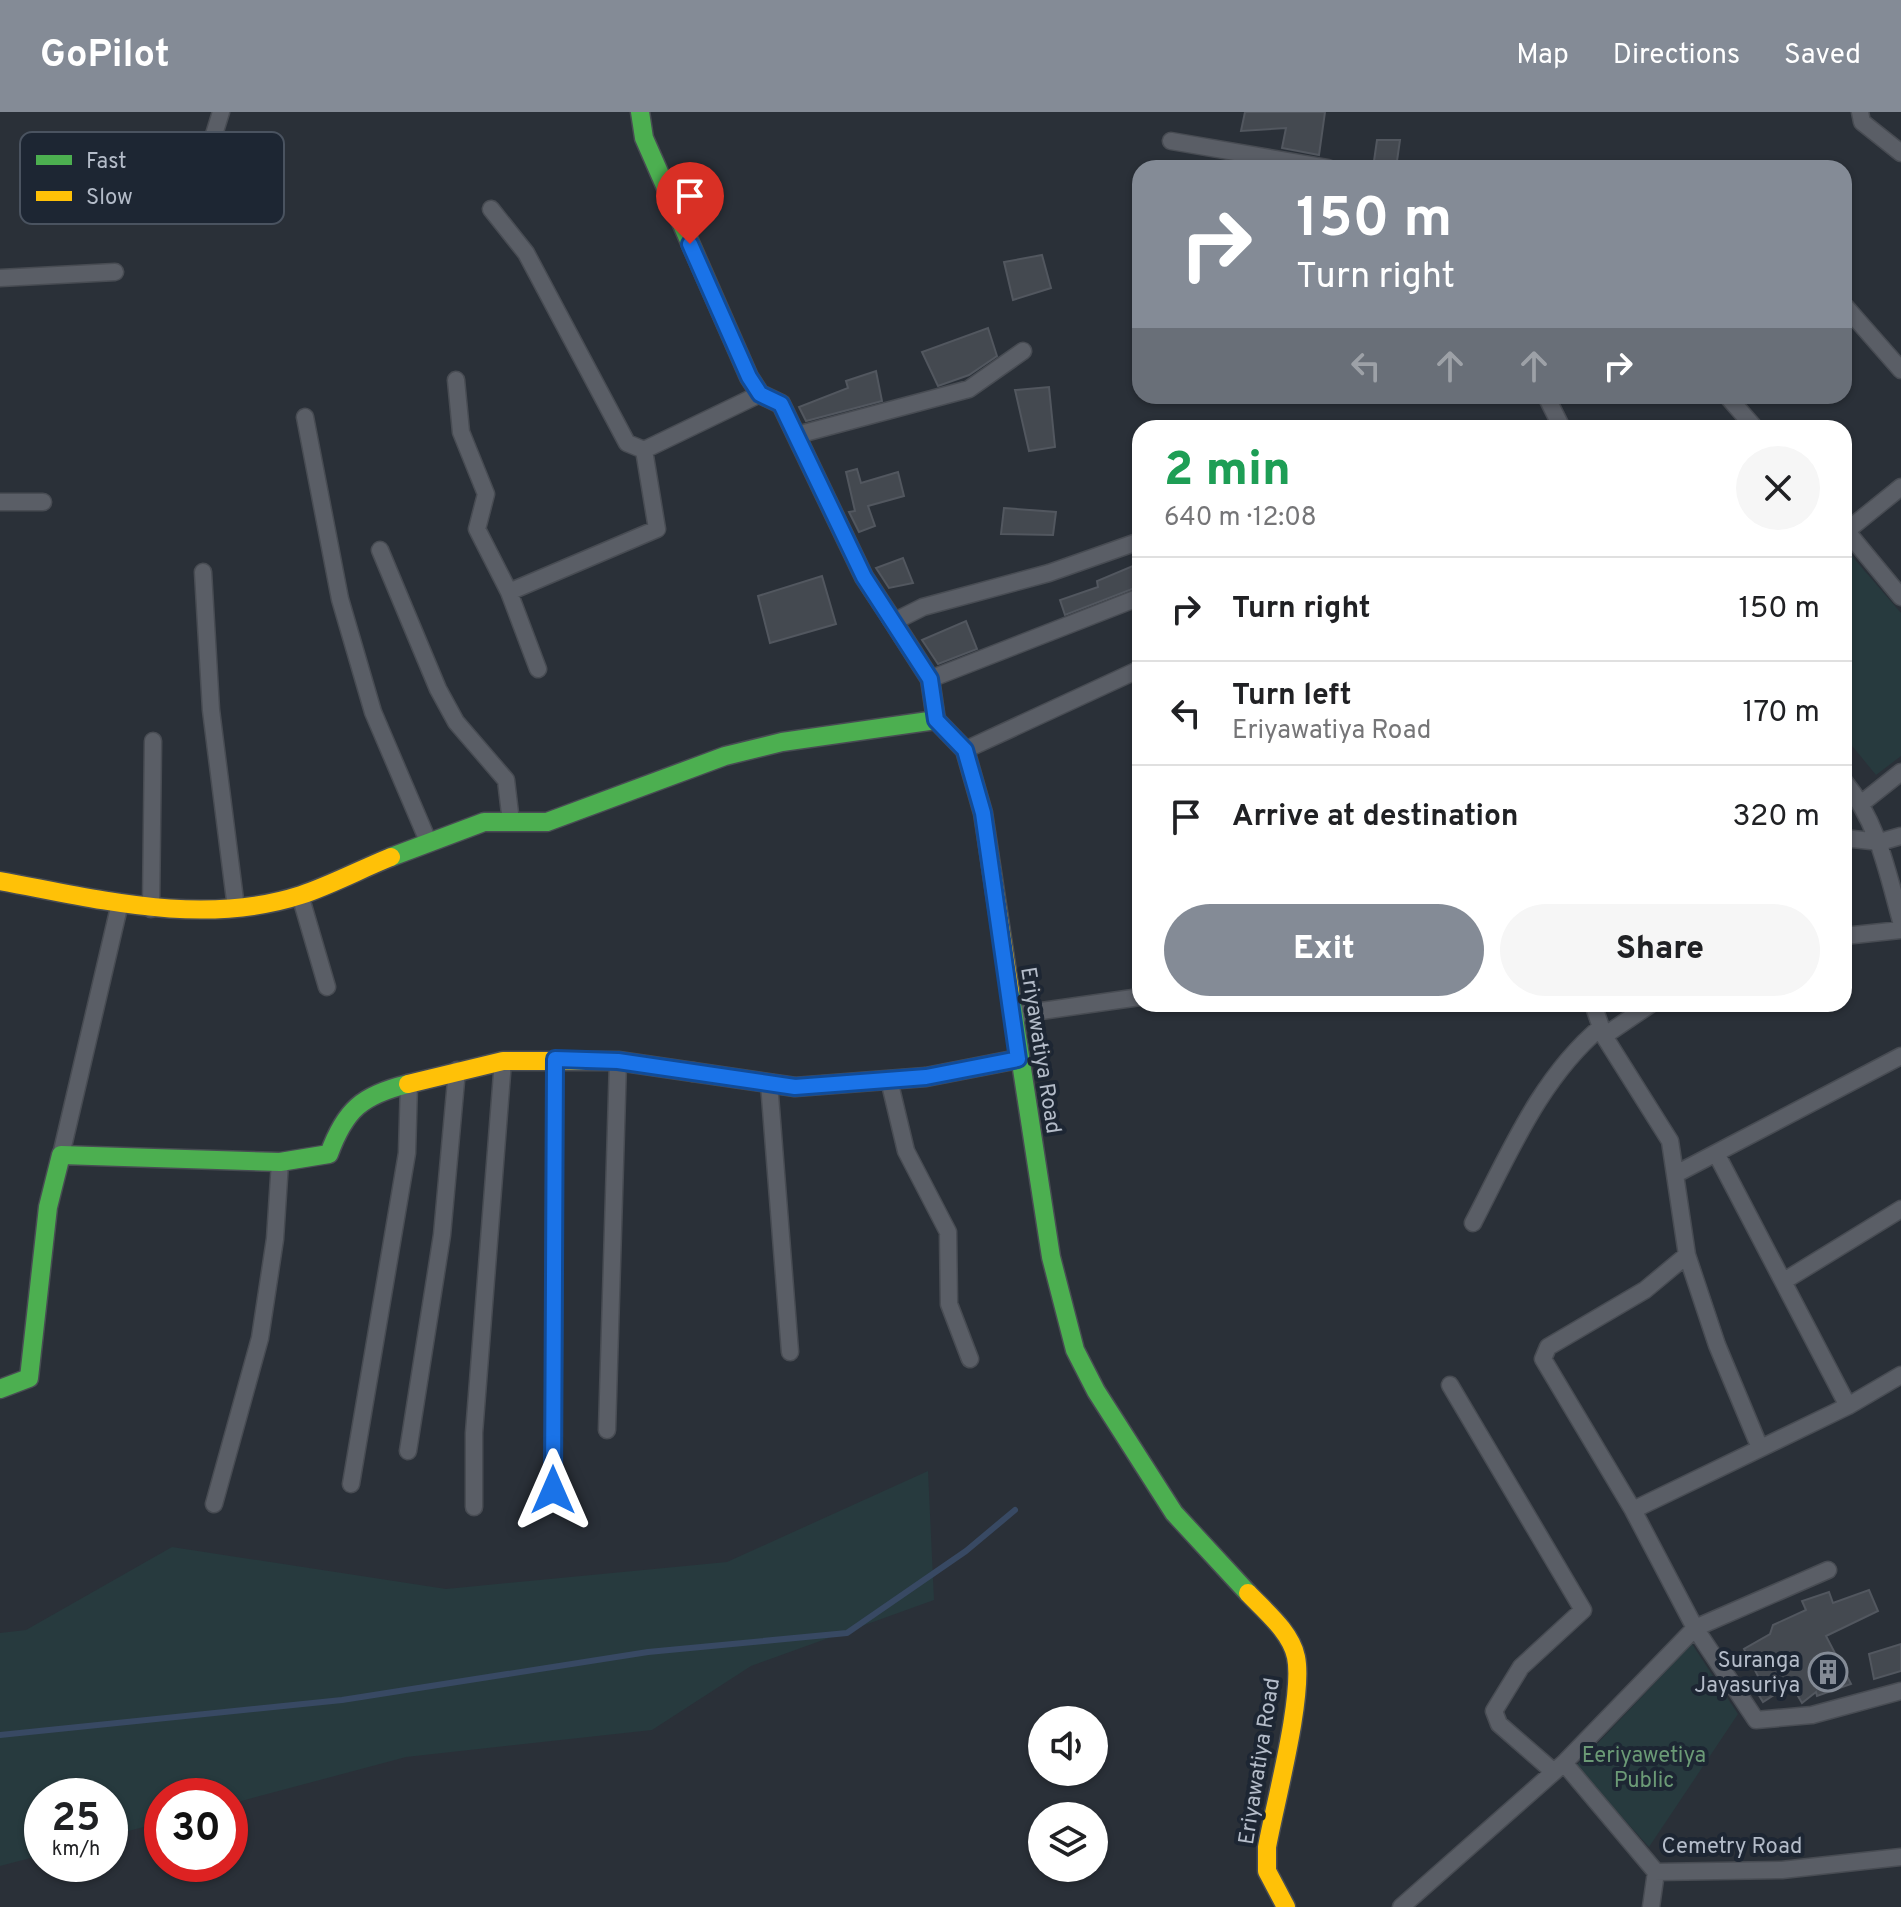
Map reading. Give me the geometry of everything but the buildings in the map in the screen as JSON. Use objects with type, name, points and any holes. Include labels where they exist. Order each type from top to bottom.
[{"type":"street","points":[[215,132],[221,112]]},
{"type":"street","points":[[0,881],[151,909],[236,908],[300,895],[428,841],[484,822],[547,822],[725,756],[768,746],[936,720],[930,679],[864,577],[781,404],[760,394],[749,377],[644,138],[640,112]]},
{"type":"street","points":[[1860,112],[1862,122],[1899,154]]},
{"type":"street","points":[[1171,141],[1281,160]]},
{"type":"street","points":[[491,209],[526,253],[627,443],[644,450],[760,394]]},
{"type":"street","points":[[0,278],[115,272]]},
{"type":"street","points":[[1852,314],[1901,370]]},
{"type":"street","points":[[797,435],[969,389],[1023,351]]},
{"type":"street","points":[[456,380],[461,432],[486,494],[477,529],[509,592],[538,669]]},
{"type":"street","points":[[1734,404],[1748,420]]},
{"type":"street","points":[[305,417],[340,599],[373,712],[428,841]]},
{"type":"street","points":[[509,592],[657,529],[644,450]]},
{"type":"street","points":[[1852,526],[1901,487]]},
{"type":"street","points":[[0,502],[43,502]]},
{"type":"street","points":[[1852,539],[1901,597]]},
{"type":"street","points":[[893,622],[923,607],[1049,573],[1132,544]]},
{"type":"street","points":[[380,550],[438,689],[456,722],[506,780],[511,822]]},
{"type":"street","points":[[203,572],[211,710],[236,908]]},
{"type":"street","points":[[930,679],[1132,600]]},
{"type":"street","points":[[965,750],[1132,673]]},
{"type":"street","name":"Eriyawatiya Road","points":[[936,720],[965,750],[983,813],[1018,1059],[1051,1257],[1075,1350],[1096,1391],[1174,1513],[1283,1630],[1296,1655],[1297,1684],[1267,1847],[1267,1871],[1286,1907]]},
{"type":"street","points":[[151,909],[153,741]]},
{"type":"street","points":[[1862,803],[1901,772]]},
{"type":"street","points":[[1852,791],[1862,803],[1880,842],[1901,921]]},
{"type":"street","points":[[1852,839],[1880,842],[1901,836]]},
{"type":"street","points":[[300,895],[327,987]]},
{"type":"street","points":[[0,1389],[29,1378],[48,1207],[120,903]]},
{"type":"street","points":[[1852,935],[1901,930]]},
{"type":"street","points":[[1013,1015],[1132,998]]},
{"type":"street","points":[[1596,1012],[1602,1031],[1670,1141],[1687,1255],[1717,1345],[1760,1448]]},
{"type":"street","points":[[1473,1223],[1539,1097],[1578,1047],[1636,1012]]},
{"type":"street","points":[[1676,1174],[1901,1056]]},
{"type":"street","points":[[553,1490],[555,1059]]},
{"type":"street","points":[[61,1155],[280,1162],[329,1154],[340,1124],[375,1092],[503,1061],[618,1061],[795,1087],[926,1077],[1018,1059]]},
{"type":"street","points":[[474,1507],[474,1433],[503,1061]]},
{"type":"street","points":[[607,1430],[618,1061]]},
{"type":"street","points":[[408,1451],[442,1235],[457,1070]]},
{"type":"street","points":[[889,1080],[906,1151],[948,1232],[949,1304],[970,1359]]},
{"type":"street","points":[[351,1484],[407,1153],[409,1083]]},
{"type":"street","points":[[769,1083],[790,1352]]},
{"type":"street","points":[[1717,1155],[1848,1406]]},
{"type":"street","points":[[214,1504],[260,1338],[275,1239],[280,1162]]},
{"type":"street","points":[[1784,1281],[1901,1209]]},
{"type":"street","points":[[1687,1255],[1645,1290],[1548,1347],[1543,1359],[1633,1510],[1695,1628],[1756,1720],[1812,1715],[1901,1691]]},
{"type":"street","points":[[1633,1510],[1848,1406],[1901,1375]]},
{"type":"street","name":"Cemetry Road","points":[[1450,1385],[1583,1610],[1521,1667],[1494,1711],[1499,1724],[1559,1767],[1656,1872],[1782,1870],[1901,1857]]},
{"type":"street","points":[[1401,1907],[1559,1767],[1695,1628],[1828,1570]]},
{"type":"street","points":[[1651,1907],[1656,1872]]},
{"type":"green space","points":[[1852,556],[1901,613],[1901,756],[1876,775],[1852,746]]},
{"type":"green space","points":[[928,1471],[934,1600],[751,1666],[652,1730],[406,1757],[248,1799],[248,1778],[144,1778],[144,1827],[128,1831],[128,1778],[24,1778],[24,1860],[0,1866],[0,1633],[26,1630],[172,1547],[446,1589],[727,1562]]},
{"type":"green space","name":"Eeriyawetiya Public","points":[[1692,1644],[1738,1714],[1649,1847],[1576,1766]]},
{"type":"waterway","points":[[0,1735],[342,1700],[648,1652],[847,1633],[966,1551],[1015,1510]]},
{"type":"traffic: fast","points":[[640,112],[644,138],[749,377],[760,394],[781,404],[864,577],[891,618]]},
{"type":"traffic: fast","points":[[391,857],[484,822],[547,822],[725,756],[782,742],[936,720]]},
{"type":"traffic: fast","points":[[1010,991],[1051,1257],[1075,1350],[1096,1391],[1174,1513],[1248,1593]]},
{"type":"traffic: fast","points":[[693,1072],[795,1087],[926,1077],[1018,1059]]},
{"type":"traffic: fast","points":[[0,1389],[29,1378],[48,1207],[61,1155],[280,1162],[329,1154],[342,1126],[357,1107],[378,1093],[408,1084]]},
{"type":"traffic: slow","points":[[891,618],[930,679],[936,720],[965,750],[983,813],[1010,991]]},
{"type":"traffic: slow","points":[[0,881],[150,907],[226,909],[301,895],[391,857]]},
{"type":"traffic: slow","points":[[408,1084],[503,1061],[618,1061],[693,1072]]},
{"type":"traffic: slow","points":[[1248,1593],[1283,1631],[1296,1657],[1296,1697],[1288,1750],[1267,1847],[1267,1871],[1286,1907]]},
{"type":"place","name":"Suranga Jayasuriya","points":[[1828,1672]]},
{"type":"route","points":[[553,1490],[555,1059],[618,1061],[795,1087],[926,1077],[1018,1059],[983,813],[965,750],[936,720],[930,679],[864,577],[781,404],[760,394],[749,377],[690,244]]}]
